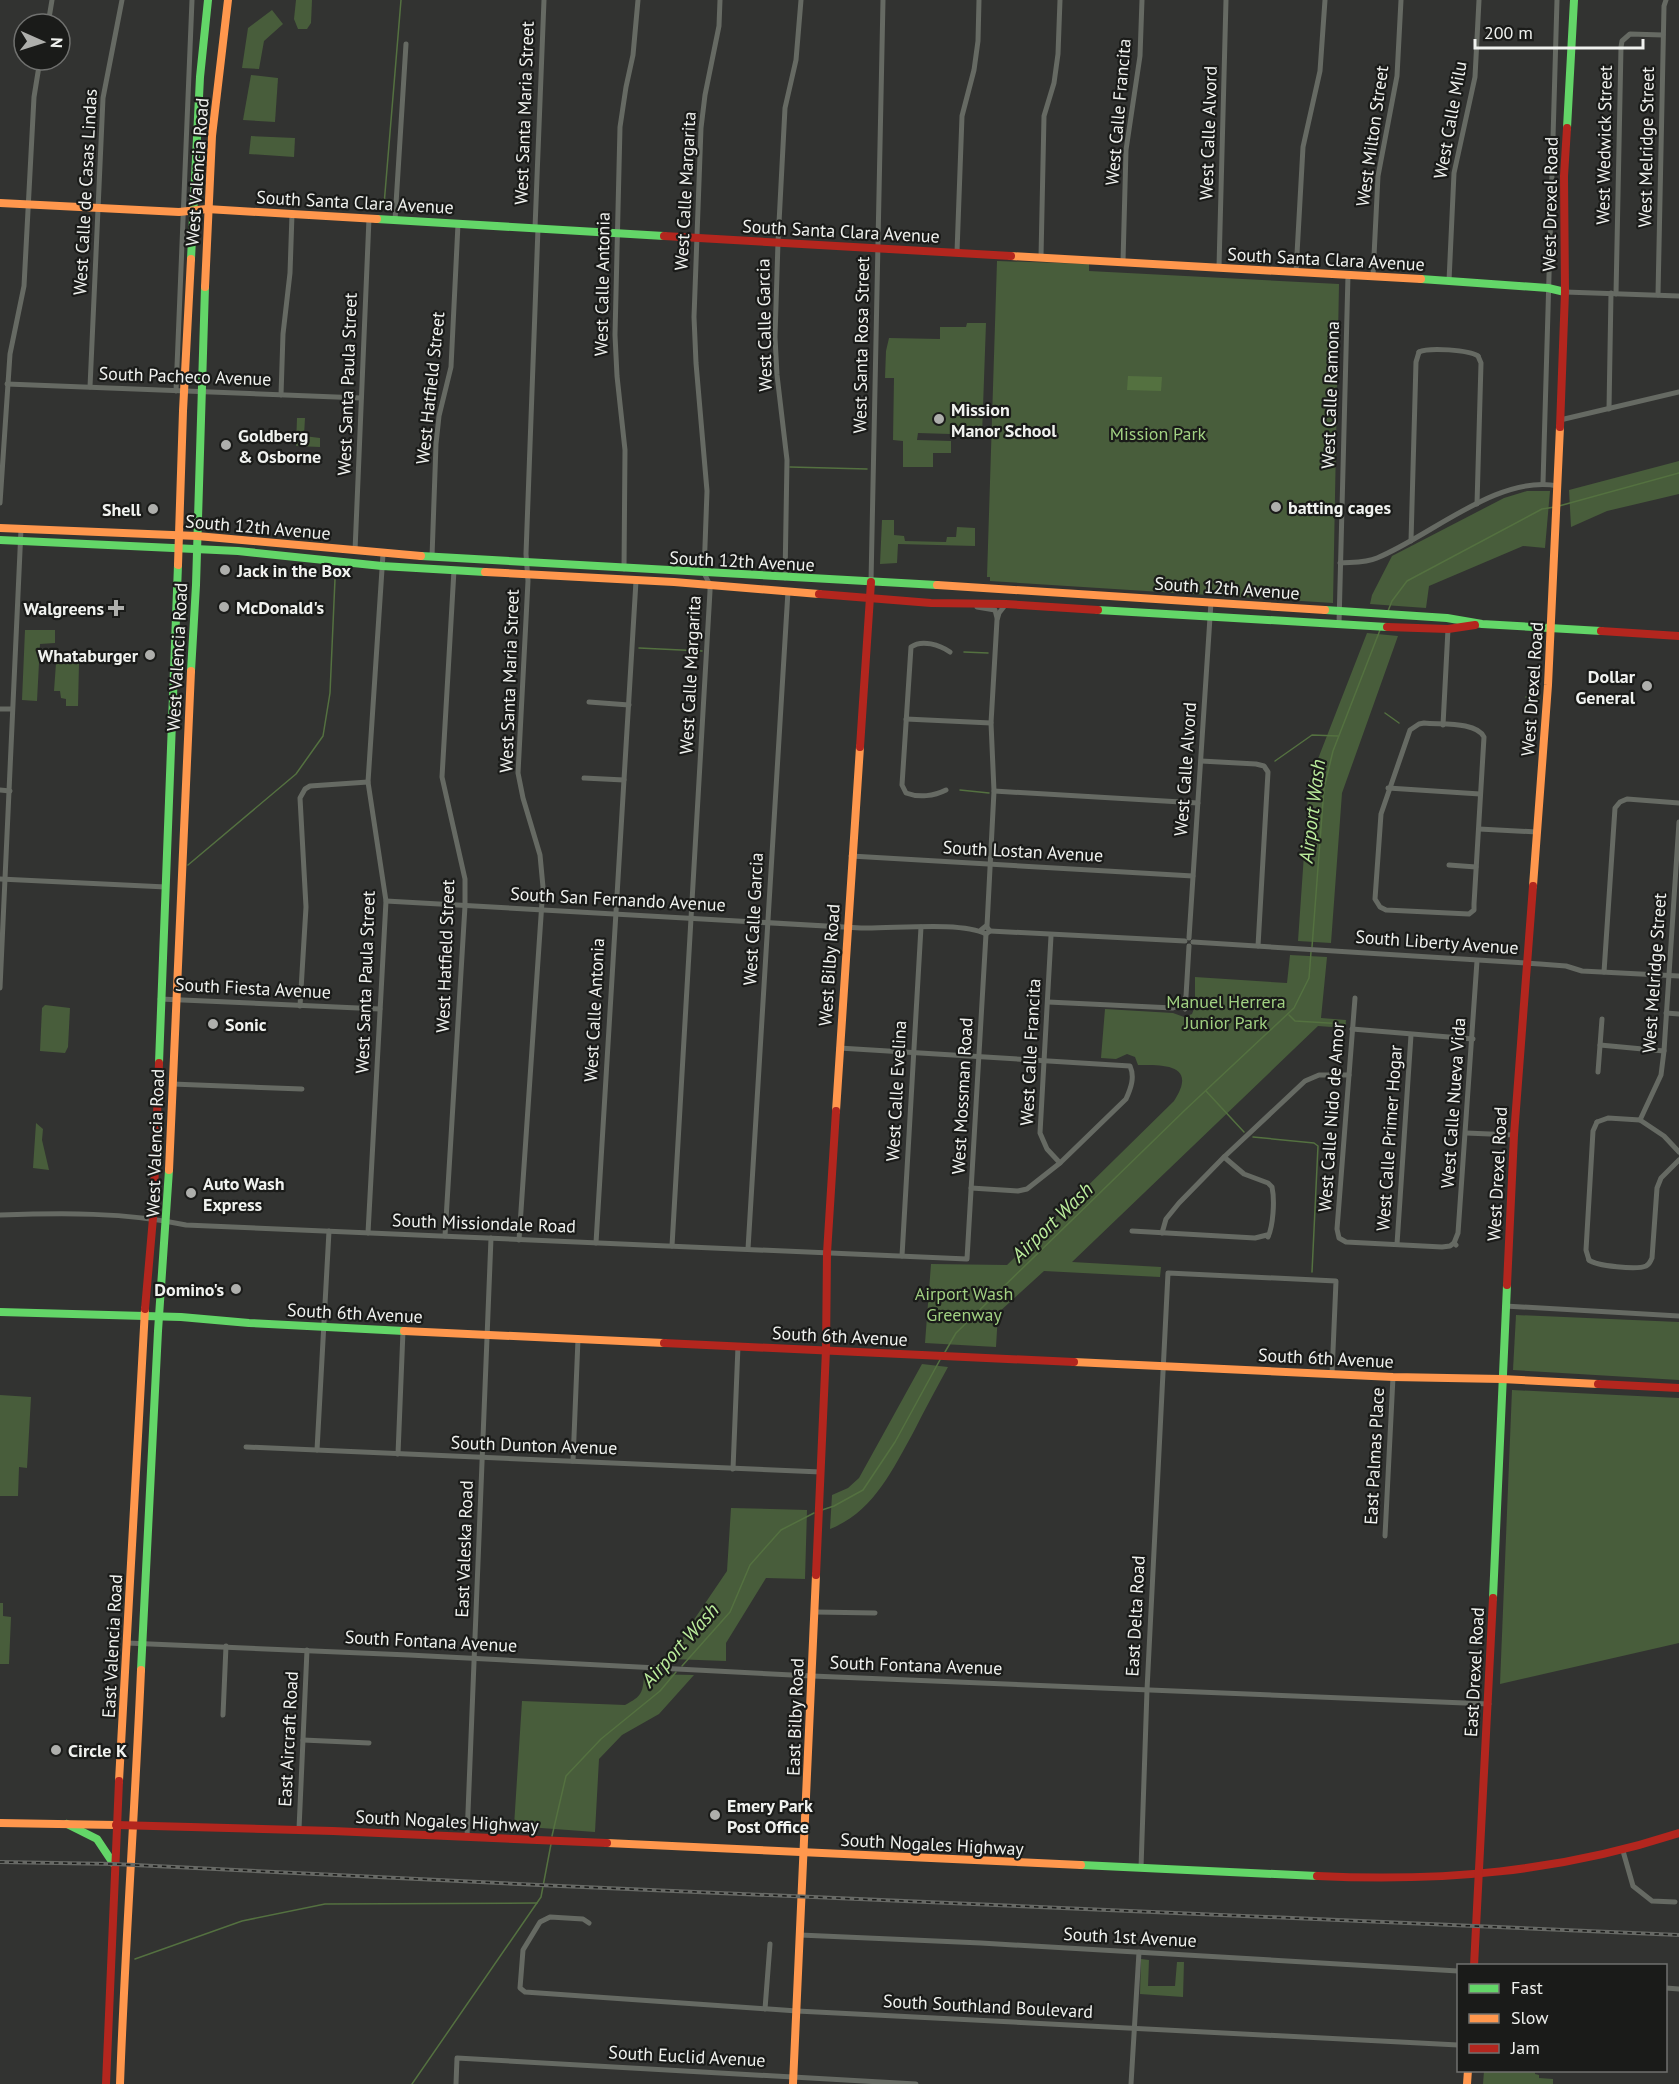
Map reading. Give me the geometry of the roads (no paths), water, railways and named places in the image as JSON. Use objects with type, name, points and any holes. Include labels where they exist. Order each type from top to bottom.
[{"type":"main road","name":"West Valencia Road","points":[[144,1317],[153,1218],[160,999],[174,714],[180,535],[180,391],[194,210],[200,77],[208,0]]},
{"type":"main road","name":"West Valencia Road","points":[[159,1317],[167,1222],[188,715],[194,632],[207,209],[212,136],[228,0]]},
{"type":"main road","name":"West Drexel Road","points":[[1502,1379],[1514,1135],[1552,629],[1564,292],[1564,176],[1574,0]]},
{"type":"main road","name":"South Santa Clara Avenue","points":[[0,203],[183,212],[207,209],[369,218],[1373,276],[1548,288],[1564,292]]},
{"type":"main road","name":"South 12th Avenue","points":[[0,528],[197,536],[382,554],[1211,602],[1447,618],[1482,624],[1679,636]]},
{"type":"main road","name":"South 12th Avenue","points":[[0,540],[179,547],[382,566],[1210,618],[1448,629],[1482,624]]},
{"type":"main road","points":[[313,559],[316,553],[331,548]]},
{"type":"main road","name":"West Bilby Road","points":[[826,1350],[827,1253],[839,1048],[871,582]]},
{"type":"main road","points":[[984,604],[985,588]]},
{"type":"main road","points":[[174,714],[188,715]]},
{"type":"main road","points":[[166,886],[181,887]]},
{"type":"main road","name":"South 6th Avenue","points":[[0,1312],[159,1317],[488,1335],[1679,1388]]},
{"type":"main road","name":"East Valencia Road","points":[[106,2084],[114,1864],[144,1317]]},
{"type":"main road","name":"East Valencia Road","points":[[120,2084],[124,1969],[134,1825],[159,1317]]},
{"type":"main road","name":"East Bilby Road","points":[[794,2080],[826,1350]]},
{"type":"main road","name":"East Drexel Road","points":[[1474,1964],[1477,1873],[1489,1704],[1502,1379]]},
{"type":"main road","points":[[134,1502],[149,1502]]},
{"type":"main road","name":"South Nogales Highway","points":[[0,1823],[299,1829],[1373,1878],[1413,1878],[1554,1864],[1623,1851],[1679,1833]]},
{"type":"main road","points":[[67,1824],[97,1839],[114,1864]]},
{"type":"main road","points":[[110,1968],[124,1969]]},
{"type":"street","name":"West Calle de Casas Lindas","points":[[90,387],[104,98],[122,0]]},
{"type":"street","name":"West Valencia Road","points":[[180,391],[183,212],[192,0]]},
{"type":"street","name":"West Santa Maria Street","points":[[519,1240],[543,887],[540,855],[518,774],[528,575],[526,563],[544,0]]},
{"type":"street","name":"West Calle Antonia","points":[[624,569],[626,450],[617,376],[615,335],[620,128],[633,56],[638,0]]},
{"type":"street","name":"West Calle Margarita","points":[[672,1246],[710,585],[705,573],[707,491],[694,317],[701,128],[719,26],[720,0]]},
{"type":"street","name":"West Calle Garcia","points":[[785,578],[787,460],[775,337],[785,108],[796,60],[801,0]]},
{"type":"street","name":"West Santa Rosa Street","points":[[871,582],[884,0]]},
{"type":"street","points":[[957,252],[962,116],[977,51],[979,0]]},
{"type":"street","points":[[1041,257],[1044,116],[1054,83],[1058,54],[1060,0]]},
{"type":"street","name":"West Calle Francita","points":[[1124,262],[1126,150],[1140,56],[1142,0]]},
{"type":"street","name":"West Calle Alvord","points":[[1219,267],[1226,0]]},
{"type":"street","points":[[1296,272],[1303,147],[1320,71],[1325,0]]},
{"type":"street","name":"West Milton Street","points":[[1373,276],[1378,176],[1397,76],[1401,0]]},
{"type":"street","name":"West Calle Milu","points":[[1449,281],[1454,173],[1476,77],[1479,0]]},
{"type":"street","name":"West Drexel Road","points":[[1543,483],[1557,0]]},
{"type":"street","name":"West Melridge Street","points":[[1658,295],[1663,34],[1666,0]]},
{"type":"street","name":"West Wedwick Street","points":[[1609,409],[1623,34],[1663,34]]},
{"type":"street","points":[[395,220],[406,44]]},
{"type":"street","points":[[0,503],[10,354],[24,286],[34,97],[38,72]]},
{"type":"street","points":[[282,395],[283,334],[290,273],[292,214]]},
{"type":"street","name":"West Santa Paula Street","points":[[355,551],[369,218]]},
{"type":"street","name":"West Hatfield Street","points":[[432,557],[436,444],[439,416],[451,367],[458,224]]},
{"type":"street","name":"West Calle Ramona","points":[[1339,624],[1348,275]]},
{"type":"street","name":"South Santa Clara Avenue","points":[[1564,292],[1679,296]]},
{"type":"street","points":[[1411,541],[1416,349],[1471,352],[1478,356],[1481,363],[1477,504]]},
{"type":"street","points":[[1478,356],[1484,350]]},
{"type":"street","name":"South Pacheco Avenue","points":[[7,384],[361,398]]},
{"type":"street","points":[[1560,420],[1679,392]]},
{"type":"street","points":[[1340,563],[1374,560],[1477,504],[1508,490],[1543,483],[1558,486]]},
{"type":"street","points":[[0,988],[3,879],[10,791],[21,529]]},
{"type":"street","name":"West Santa Paula Street","points":[[368,1233],[386,901],[368,782],[382,554]]},
{"type":"street","name":"West Hatfield Street","points":[[445,1236],[465,906],[465,879],[442,777],[454,570]]},
{"type":"street","name":"West Calle Antonia","points":[[596,1243],[636,581]]},
{"type":"street","name":"West Calle Garcia","points":[[748,1250],[788,591]]},
{"type":"street","name":"West Calle Alvord","points":[[1048,1002],[1184,1007],[1211,602]]},
{"type":"street","points":[[970,604],[995,610],[997,620]]},
{"type":"street","points":[[997,620],[1001,609],[1006,604]]},
{"type":"street","name":"West Mossman Road","points":[[967,1259],[994,791],[991,723],[997,620]]},
{"type":"street","points":[[1443,725],[1448,629]]},
{"type":"street","points":[[946,790],[935,796],[912,795],[903,793],[902,785],[911,647],[916,644],[927,644],[943,647],[951,652]]},
{"type":"street","points":[[589,702],[629,705]]},
{"type":"street","points":[[0,709],[12,710]]},
{"type":"street","points":[[906,719],[991,723]]},
{"type":"street","points":[[1419,724],[1443,725],[1469,726],[1483,732],[1479,829],[1472,912],[1469,914],[1386,910],[1377,905],[1375,892],[1381,814],[1388,788],[1410,730],[1419,724]]},
{"type":"street","points":[[1201,761],[1256,764],[1268,767],[1258,946]]},
{"type":"street","points":[[584,778],[624,780]]},
{"type":"street","points":[[300,1006],[306,907],[300,802],[305,789],[314,786],[368,782]]},
{"type":"street","points":[[1388,788],[1480,794]]},
{"type":"street","points":[[0,790],[10,791]]},
{"type":"street","points":[[994,791],[1198,803]]},
{"type":"street","points":[[1604,972],[1614,812],[1618,802],[1631,799],[1679,803]]},
{"type":"street","name":"West Melridge Street","points":[[1640,1120],[1661,1076],[1679,822]]},
{"type":"street","points":[[1479,829],[1537,832]]},
{"type":"street","name":"South Lostan Avenue","points":[[851,856],[1193,876]]},
{"type":"street","points":[[1449,865],[1476,867]]},
{"type":"street","points":[[3,879],[166,886]]},
{"type":"street","name":"South San Fernando Avenue","points":[[386,901],[847,927]]},
{"type":"street","name":"South Liberty Avenue","points":[[847,927],[986,930],[1051,936],[1297,948],[1527,963],[1604,972],[1679,976]]},
{"type":"street","name":"West Calle Evelina","points":[[902,1256],[921,927]]},
{"type":"street","name":"West Calle Francita","points":[[1051,936],[1040,1133],[1047,1149],[1060,1163]]},
{"type":"street","name":"West Calle Nueva Vida","points":[[1397,1244],[1442,1247],[1455,1244],[1458,1233],[1478,961]]},
{"type":"street","name":"West Calle Nido de Amor","points":[[1355,998],[1348,1075],[1339,1238],[1346,1242],[1397,1244]]},
{"type":"street","name":"South Fiesta Avenue","points":[[160,999],[380,1009]]},
{"type":"street","points":[[1666,1013],[1679,1014]]},
{"type":"street","points":[[1598,1072],[1602,1019]]},
{"type":"street","points":[[1352,1029],[1473,1039]]},
{"type":"street","name":"West Calle Primer Hogar","points":[[1397,1244],[1411,1035]]},
{"type":"street","points":[[1600,1045],[1664,1051]]},
{"type":"street","points":[[839,1048],[1129,1064],[1133,1074],[1132,1085],[1125,1099],[1060,1163],[1027,1189],[1018,1191],[971,1188]]},
{"type":"street","points":[[1162,1233],[1166,1219],[1224,1157],[1305,1081],[1319,1075],[1348,1075]]},
{"type":"street","points":[[172,1084],[302,1089]]},
{"type":"street","points":[[1679,1152],[1664,1136],[1640,1120],[1608,1118],[1595,1120],[1586,1262],[1597,1265],[1640,1267],[1648,1264],[1652,1258],[1657,1188],[1661,1178],[1679,1160]]},
{"type":"street","points":[[1466,1133],[1514,1135]]},
{"type":"street","points":[[1132,1230],[1268,1237],[1271,1230],[1273,1186],[1244,1174],[1224,1157]]},
{"type":"street","name":"South Missiondale Road","points":[[0,1215],[62,1213],[153,1218],[186,1225],[967,1259]]},
{"type":"street","points":[[317,1450],[329,1231]]},
{"type":"street","name":"East Valeska Road","points":[[467,1837],[491,1238]]},
{"type":"street","points":[[1648,1264],[1653,1270]]},
{"type":"street","name":"East Delta Road","points":[[1141,1868],[1147,1690],[1168,1273],[1336,1281],[1332,1374]]},
{"type":"street","points":[[1505,1306],[1679,1316]]},
{"type":"street","points":[[398,1454],[403,1331]]},
{"type":"street","points":[[573,1461],[578,1339]]},
{"type":"street","points":[[733,1469],[738,1346]]},
{"type":"street","name":"East Palmas Place","points":[[1385,1536],[1393,1377]]},
{"type":"street","name":"South Dunton Avenue","points":[[246,1447],[821,1472]]},
{"type":"street","points":[[815,1612],[875,1613]]},
{"type":"street","name":"South Fontana Avenue","points":[[127,1642],[812,1676],[1489,1704]]},
{"type":"street","points":[[223,1715],[226,1646]]},
{"type":"street","name":"East Aircraft Road","points":[[299,1829],[308,1650]]},
{"type":"street","points":[[303,1740],[369,1743]]},
{"type":"street","points":[[1623,1851],[1634,1886],[1652,1901],[1675,1902]]},
{"type":"street","name":"South Southland Boulevard","points":[[590,1923],[583,1919],[546,1918],[540,1922],[524,1950],[519,1987],[525,1992],[797,2011],[1457,2045]]},
{"type":"street","name":"South 1st Avenue","points":[[800,1935],[981,1943],[1457,1971]]},
{"type":"street","points":[[765,2009],[770,1944]]},
{"type":"street","points":[[1131,2084],[1139,1952]]},
{"type":"street","name":"South Euclid Avenue","points":[[456,2084],[457,2058],[794,2080],[916,2084]]},
{"type":"waterway","points":[[384,205],[401,0]]},
{"type":"waterway","points":[[790,467],[867,469]]},
{"type":"waterway","name":"Airport Wash","points":[[1559,506],[1679,473]]},
{"type":"waterway","name":"Airport Wash","points":[[1388,611],[1392,601],[1407,581],[1542,509],[1555,507]]},
{"type":"waterway","points":[[188,865],[296,774],[323,736],[330,693],[335,579],[333,569]]},
{"type":"waterway","name":"Airport Wash","points":[[1312,947],[1324,788],[1333,751],[1380,630]]},
{"type":"waterway","points":[[639,648],[702,651]]},
{"type":"waterway","points":[[964,652],[988,653]]},
{"type":"waterway","points":[[1526,697],[1539,699]]},
{"type":"waterway","points":[[1385,713],[1399,723]]},
{"type":"waterway","points":[[1275,761],[1312,735],[1338,736]]},
{"type":"waterway","points":[[960,790],[989,793]]},
{"type":"waterway","name":"Airport Wash","points":[[945,1352],[956,1333],[1185,1110],[1294,1008],[1309,978],[1311,952]]},
{"type":"waterway","points":[[1289,1015],[1295,1021],[1345,1024]]},
{"type":"waterway","points":[[1206,1091],[1244,1132]]},
{"type":"waterway","points":[[1253,1137],[1314,1143],[1318,1146],[1312,1272]]},
{"type":"waterway","name":"Airport Wash","points":[[822,1510],[863,1490],[895,1442],[941,1358]]},
{"type":"waterway","name":"Airport Wash","points":[[682,1666],[730,1612],[750,1565],[781,1530],[814,1513]]},
{"type":"waterway","name":"Airport Wash","points":[[552,1836],[566,1776],[601,1739],[660,1691],[676,1672]]},
{"type":"waterway","name":"Airport Wash","points":[[412,2084],[541,1897],[551,1844]]},
{"type":"waterway","points":[[135,1959],[242,1921],[325,1904],[537,1903]]},
{"type":"railway","points":[[0,1862],[114,1864],[1679,1935]]},
{"type":"place","name":"Mission Manor School","points":[[939,419]]},
{"type":"place","name":"Goldberg & Osborne","points":[[226,445]]},
{"type":"place","name":"batting cages","points":[[1276,507]]},
{"type":"place","name":"Shell","points":[[153,509]]},
{"type":"place","name":"Jack in the Box","points":[[225,570]]},
{"type":"place","name":"McDonald's","points":[[224,607]]},
{"type":"place","name":"Walgreens","points":[[116,608]]},
{"type":"place","name":"Whataburger","points":[[150,655]]},
{"type":"place","name":"Dollar General","points":[[1647,686]]},
{"type":"place","name":"Sonic","points":[[213,1024]]},
{"type":"place","name":"Auto Wash Express","points":[[191,1193]]},
{"type":"place","name":"Domino's","points":[[236,1289]]},
{"type":"place","name":"Circle K","points":[[56,1750]]},
{"type":"place","name":"Emery Park Post Office","points":[[715,1815]]},
{"type":"park label","name":"Mission Park","points":[[1158,433]]},
{"type":"park label","name":"Manuel Herrera Junior Park","points":[[1226,1011]]},
{"type":"park label","name":"Airport Wash Greenway","points":[[964,1303]]}]
